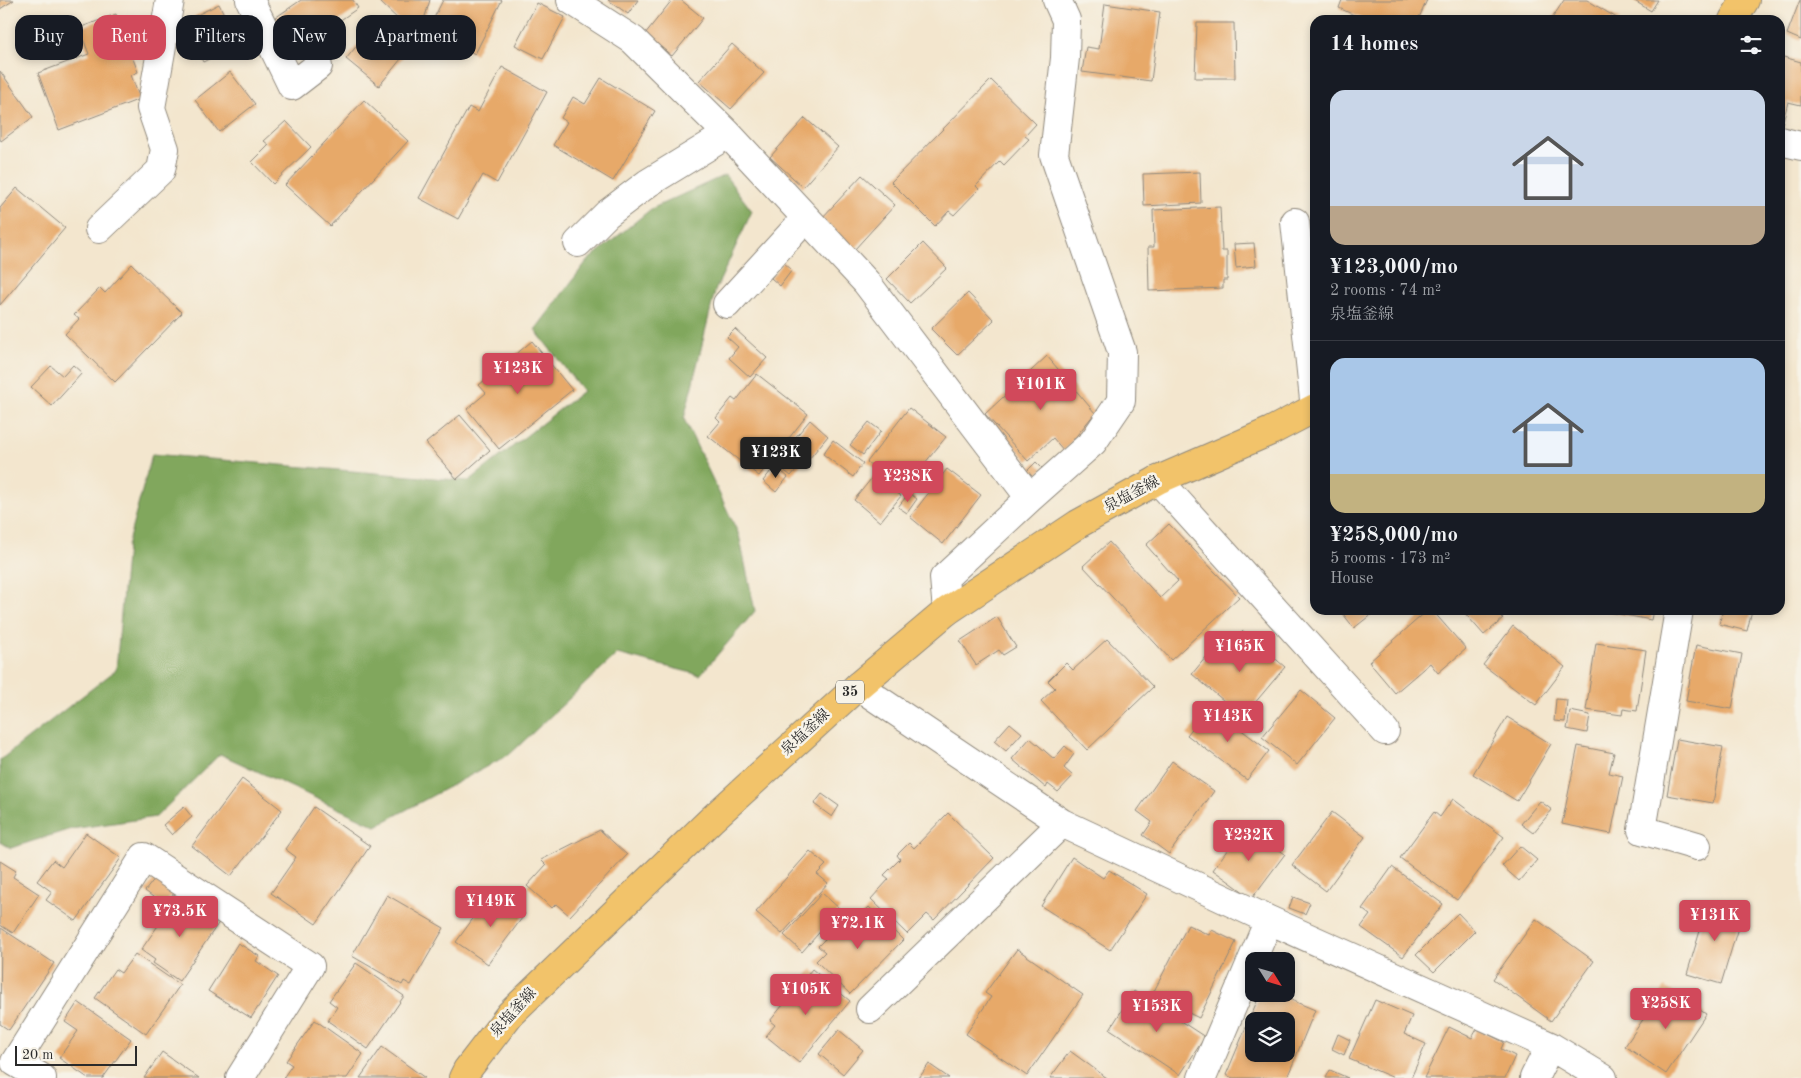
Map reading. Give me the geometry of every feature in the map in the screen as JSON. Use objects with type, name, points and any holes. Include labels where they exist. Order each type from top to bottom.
[{"type":"main road","points":[[1736,15],[1746,0]]},
{"type":"main road","name":"泉塩釜線","points":[[463,1078],[467,1070],[510,1014],[712,820],[858,686],[947,611],[1078,524],[1158,480],[1271,431],[1310,412]]},
{"type":"street","points":[[98,229],[161,170],[165,149],[151,108],[170,0]]},
{"type":"street","points":[[250,0],[292,86],[318,66]]},
{"type":"street","points":[[571,0],[633,40],[728,134],[866,282],[1030,498]]},
{"type":"street","points":[[947,611],[944,578],[1093,442],[1121,401],[1122,352],[1054,155],[1065,58],[1066,20],[1057,0]]},
{"type":"street","points":[[578,243],[607,214],[648,183],[728,134]]},
{"type":"street","points":[[1785,142],[1801,146]]},
{"type":"street","points":[[728,304],[806,218]]},
{"type":"street","points":[[1295,222],[1310,362]]},
{"type":"street","points":[[1158,480],[1385,731]]},
{"type":"street","points":[[1678,615],[1642,830],[1697,846]]},
{"type":"street","points":[[858,686],[1062,822],[1269,920],[1550,1046],[1603,1078]]},
{"type":"street","points":[[870,1009],[1062,822]]},
{"type":"street","points":[[42,1078],[15,1062],[144,857],[310,966],[240,1078]]},
{"type":"street","points":[[1202,1078],[1269,920]]},
{"type":"street","points":[[1534,1078],[1550,1046]]},
{"type":"green space","points":[[725,175],[752,211],[715,291],[684,419],[739,535],[755,611],[700,675],[617,654],[510,754],[376,826],[220,754],[156,817],[71,829],[11,848],[0,842],[0,760],[116,670],[127,546],[152,454],[469,481],[583,391],[535,330],[587,261],[651,209]]},
{"type":"building","points":[[0,0],[14,0],[0,9]]},
{"type":"building","points":[[301,0],[353,0],[358,8],[346,16],[279,15]]},
{"type":"building","points":[[378,0],[430,0],[425,15],[394,15]]},
{"type":"building","points":[[443,0],[502,0],[476,52],[476,15],[436,15]]},
{"type":"building","points":[[608,0],[638,0],[628,14]]},
{"type":"building","points":[[672,0],[681,0],[703,18],[672,56],[645,34]]},
{"type":"building","points":[[1342,0],[1427,0],[1420,15],[1354,15],[1339,8]]},
{"type":"building","points":[[1564,0],[1587,0],[1612,15],[1554,15]]},
{"type":"building","points":[[1633,0],[1658,0],[1651,11]]},
{"type":"building","points":[[1801,0],[1801,40],[1787,34]]},
{"type":"building","points":[[537,3],[565,17],[543,59],[515,45]]},
{"type":"building","points":[[219,4],[224,15],[197,15]]},
{"type":"building","points":[[1105,4],[1160,12],[1151,81],[1082,72],[1086,47],[1099,49]]},
{"type":"building","points":[[93,23],[93,60],[133,60],[138,72],[131,75],[140,99],[59,130],[38,73],[73,60],[83,60],[83,56],[89,54],[83,38],[83,26]]},
{"type":"building","points":[[1197,23],[1234,23],[1235,78],[1195,78]]},
{"type":"building","points":[[732,44],[764,73],[731,109],[699,81]]},
{"type":"building","points":[[356,47],[356,60],[400,60],[379,86],[346,59]]},
{"type":"building","points":[[1785,57],[1801,62],[1801,105],[1788,102],[1785,114]]},
{"type":"building","points":[[502,67],[547,92],[497,183],[483,175],[458,219],[419,198],[469,107],[478,112]]},
{"type":"building","points":[[0,71],[33,117],[1,141],[0,139]]},
{"type":"building","points":[[230,72],[255,104],[219,132],[195,100]]},
{"type":"building","points":[[601,78],[655,111],[613,181],[553,145],[567,122],[561,118],[573,97],[585,104]]},
{"type":"building","points":[[991,80],[1036,124],[1025,136],[1029,139],[1004,165],[1000,161],[976,186],[979,189],[954,215],[949,211],[935,226],[891,182]]},
{"type":"building","points":[[364,100],[408,141],[330,226],[285,185]]},
{"type":"building","points":[[805,118],[838,147],[803,187],[770,157]]},
{"type":"building","points":[[286,121],[311,147],[273,184],[252,162],[269,145],[264,141]]},
{"type":"building","points":[[1200,172],[1201,203],[1144,206],[1143,174]]},
{"type":"building","points":[[862,175],[895,205],[854,250],[821,219]]},
{"type":"building","points":[[17,188],[65,228],[0,305],[0,208]]},
{"type":"building","points":[[1220,207],[1222,251],[1227,251],[1227,280],[1223,280],[1223,288],[1149,291],[1148,247],[1154,247],[1153,210]]},
{"type":"building","points":[[923,243],[947,268],[910,303],[887,279]]},
{"type":"building","points":[[1254,243],[1256,266],[1236,268],[1234,244]]},
{"type":"building","points":[[783,262],[792,270],[780,286],[771,278]]},
{"type":"building","points":[[132,264],[182,313],[115,382],[65,334],[79,319],[74,315],[100,288],[105,293]]},
{"type":"building","points":[[968,293],[994,320],[957,355],[931,329]]},
{"type":"building","points":[[735,329],[767,358],[750,377],[729,358],[738,347],[727,337]]},
{"type":"building","points":[[532,341],[572,390],[499,449],[467,409],[486,393],[479,385]]},
{"type":"building","points":[[1047,356],[1095,413],[1064,451],[1053,438],[1028,461],[985,414]]},
{"type":"building","points":[[73,365],[82,373],[52,406],[31,387],[51,366],[63,376]]},
{"type":"building","points":[[757,374],[808,414],[759,476],[708,436],[720,422],[716,418],[732,398],[736,401]]},
{"type":"building","points":[[909,408],[946,437],[903,490],[867,462]]},
{"type":"building","points":[[460,415],[490,450],[457,479],[426,443]]},
{"type":"building","points":[[810,420],[828,436],[809,459],[803,453],[800,456],[788,446]]},
{"type":"building","points":[[869,422],[881,431],[863,455],[850,445]]},
{"type":"building","points":[[833,440],[863,463],[853,477],[823,454]]},
{"type":"building","points":[[784,451],[801,464],[791,476],[775,463]]},
{"type":"building","points":[[1036,462],[1043,469],[1033,478],[1027,471]]},
{"type":"building","points":[[775,466],[788,477],[776,492],[763,481]]},
{"type":"building","points":[[947,469],[981,495],[943,544],[910,517]]},
{"type":"building","points":[[875,474],[901,496],[880,522],[854,500]]},
{"type":"building","points":[[909,493],[917,499],[907,513],[898,507]]},
{"type":"building","points":[[1169,524],[1239,597],[1171,660],[1083,566],[1109,542],[1160,598],[1178,581],[1146,545]]},
{"type":"building","points":[[1344,615],[1371,615],[1354,628]]},
{"type":"building","points":[[1422,615],[1436,615],[1466,649],[1438,673],[1430,663],[1395,693],[1369,662]]},
{"type":"building","points":[[1466,615],[1500,615],[1503,619],[1484,635]]},
{"type":"building","points":[[1625,615],[1652,615],[1651,620]]},
{"type":"building","points":[[1722,615],[1751,615],[1747,631],[1719,624]]},
{"type":"building","points":[[997,617],[1016,647],[1003,655],[999,650],[976,665],[960,641]]},
{"type":"building","points":[[1513,626],[1565,667],[1536,705],[1483,665]]},
{"type":"building","points":[[1243,631],[1285,667],[1243,717],[1192,674],[1211,651],[1220,658]]},
{"type":"building","points":[[1107,639],[1153,687],[1087,750],[1041,701],[1055,688],[1048,681],[1066,663],[1073,670]]},
{"type":"building","points":[[1596,643],[1646,650],[1637,711],[1623,709],[1622,715],[1586,710]]},
{"type":"building","points":[[1696,645],[1742,654],[1732,709],[1686,701]]},
{"type":"building","points":[[1301,690],[1335,718],[1297,765],[1262,737]]},
{"type":"building","points":[[1556,699],[1567,700],[1565,722],[1554,721]]},
{"type":"building","points":[[1210,706],[1269,751],[1247,780],[1187,735]]},
{"type":"building","points":[[1570,711],[1590,715],[1587,733],[1567,729]]},
{"type":"building","points":[[1507,717],[1551,744],[1517,801],[1473,774]]},
{"type":"building","points":[[1010,723],[1022,733],[1006,751],[994,741]]},
{"type":"building","points":[[1030,738],[1054,759],[1065,746],[1074,754],[1064,768],[1073,776],[1058,792],[1048,784],[1046,788],[1012,759]]},
{"type":"building","points":[[1677,739],[1723,747],[1713,803],[1667,795]]},
{"type":"building","points":[[1578,746],[1614,753],[1609,773],[1623,776],[1611,834],[1562,824]]},
{"type":"building","points":[[1172,761],[1214,791],[1169,854],[1143,835],[1152,822],[1137,811]]},
{"type":"building","points":[[242,779],[282,810],[231,876],[192,846]]},
{"type":"building","points":[[822,794],[839,806],[832,817],[814,804]]},
{"type":"building","points":[[1453,799],[1504,837],[1457,900],[1400,858],[1434,812],[1440,817]]},
{"type":"building","points":[[1540,801],[1552,810],[1533,833],[1521,824]]},
{"type":"building","points":[[184,807],[192,817],[172,835],[163,825]]},
{"type":"building","points":[[314,807],[370,846],[316,924],[271,893],[296,857],[285,849]]},
{"type":"building","points":[[1332,812],[1365,837],[1326,891],[1292,865]]},
{"type":"building","points":[[948,813],[994,858],[934,920],[927,914],[907,934],[871,899],[889,879],[884,875],[900,859],[897,855],[909,843],[914,848]]},
{"type":"building","points":[[1245,825],[1285,854],[1252,898],[1213,870]]},
{"type":"building","points":[[600,830],[627,855],[570,916],[556,904],[552,908],[527,886],[546,865],[541,860]]},
{"type":"building","points":[[86,833],[121,858],[76,921],[46,900],[52,892],[37,881],[53,860],[62,867]]},
{"type":"building","points":[[1520,846],[1537,860],[1519,881],[1502,866]]},
{"type":"building","points":[[810,851],[826,865],[817,874],[828,883],[782,934],[756,912]]},
{"type":"building","points":[[1072,857],[1103,878],[1109,870],[1147,894],[1110,950],[1041,906]]},
{"type":"building","points":[[0,861],[16,871],[13,877],[39,894],[13,933],[0,925]]},
{"type":"building","points":[[1392,867],[1443,904],[1403,957],[1361,927],[1370,915],[1362,909]]},
{"type":"building","points":[[155,878],[175,892],[164,905],[145,891]]},
{"type":"building","points":[[493,891],[525,914],[488,964],[456,942]]},
{"type":"building","points":[[822,893],[840,909],[802,952],[784,935]]},
{"type":"building","points":[[387,895],[444,928],[411,985],[404,981],[402,985],[352,956]]},
{"type":"building","points":[[185,897],[220,921],[179,981],[153,963],[155,960],[141,950],[164,917],[168,921]]},
{"type":"building","points":[[1293,897],[1310,903],[1305,914],[1289,908]]},
{"type":"building","points":[[1709,901],[1743,911],[1721,984],[1687,974]]},
{"type":"building","points":[[869,907],[903,940],[850,994],[816,961],[825,952],[818,946],[833,931],[836,935],[845,925],[848,929]]},
{"type":"building","points":[[1458,913],[1475,931],[1434,972],[1416,955]]},
{"type":"building","points":[[1536,919],[1594,961],[1551,1021],[1493,979]]},
{"type":"building","points":[[1188,925],[1209,935],[1212,930],[1236,942],[1199,1018],[1152,995]]},
{"type":"building","points":[[1,928],[54,963],[9,1030],[0,1024]]},
{"type":"building","points":[[238,943],[259,956],[256,961],[278,976],[251,1018],[208,991]]},
{"type":"building","points":[[1017,949],[1083,995],[1027,1076],[966,1034],[991,997],[985,993]]},
{"type":"building","points":[[135,954],[180,985],[146,1034],[95,998],[115,969],[121,973]]},
{"type":"building","points":[[356,963],[404,996],[368,1049],[328,1021],[337,1007],[329,1001]]},
{"type":"building","points":[[812,969],[850,1001],[799,1063],[766,1036],[775,1025],[770,1021]]},
{"type":"building","points":[[1665,987],[1706,1014],[1666,1074],[1625,1046]]},
{"type":"building","points":[[1134,991],[1205,1037],[1180,1075],[1110,1029]]},
{"type":"building","points":[[1375,1000],[1412,1016],[1404,1034],[1426,1044],[1411,1078],[1394,1078],[1349,1059]]},
{"type":"building","points":[[78,1002],[131,1039],[103,1078],[88,1078],[59,1058],[78,1031],[65,1022]]},
{"type":"building","points":[[1257,1002],[1295,1002],[1315,1010],[1295,1059],[1295,1012],[1252,1012]]},
{"type":"building","points":[[315,1020],[363,1054],[347,1078],[283,1078],[292,1065],[286,1061]]},
{"type":"building","points":[[1449,1027],[1472,1038],[1477,1029],[1504,1042],[1501,1049],[1515,1056],[1505,1078],[1424,1078]]},
{"type":"building","points":[[839,1030],[863,1050],[843,1074],[819,1054]]},
{"type":"building","points":[[1245,1030],[1245,1062],[1294,1062],[1287,1078],[1233,1078],[1226,1075]]},
{"type":"building","points":[[1338,1034],[1350,1040],[1344,1055],[1332,1049]]},
{"type":"building","points":[[382,1047],[425,1078],[360,1078]]},
{"type":"building","points":[[1070,1051],[1107,1078],[1050,1078]]},
{"type":"building","points":[[162,1052],[199,1078],[144,1078]]},
{"type":"building","points":[[929,1064],[949,1078],[919,1078]]},
{"type":"building","points":[[1330,1070],[1348,1078],[1326,1078]]}]
